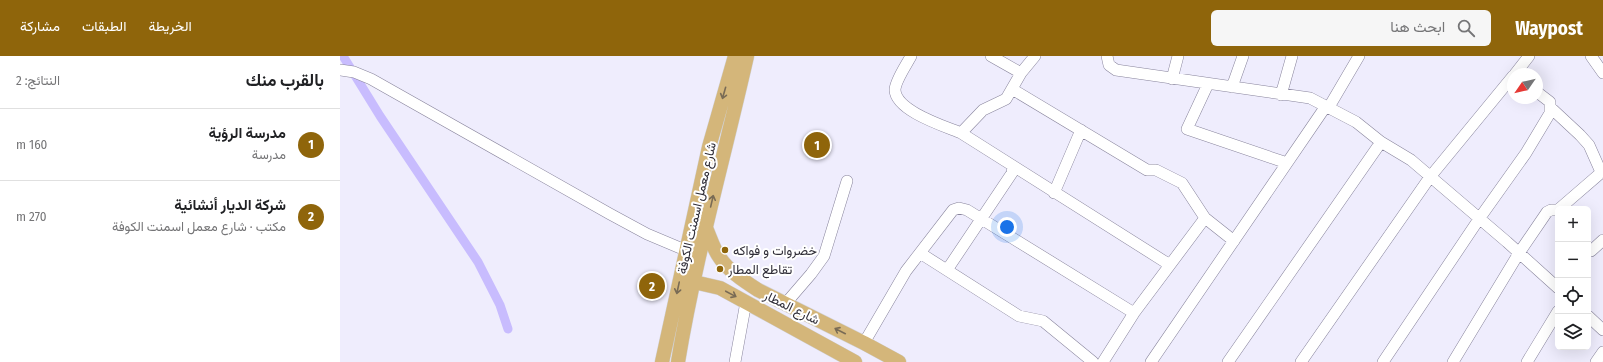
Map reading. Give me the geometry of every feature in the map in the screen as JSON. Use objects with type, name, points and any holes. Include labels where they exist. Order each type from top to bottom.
[{"type":"main road","name":"شارع معمل اسمنت الكوفة","points":[[662,362],[685,250],[709,147],[735,56]]},
{"type":"main road","name":"شارع معمل اسمنت الكوفة","points":[[678,362],[685,317],[747,56]]},
{"type":"main road","points":[[709,147],[719,147],[723,152]]},
{"type":"main road","name":"شارع المطار","points":[[706,228],[718,255],[729,268],[758,290],[899,362]]},
{"type":"main road","name":"شارع المطار","points":[[694,282],[720,288],[855,362]]},
{"type":"street","points":[[911,56],[895,89],[897,98],[918,115],[961,133],[1170,265]]},
{"type":"street","points":[[992,56],[1022,73]]},
{"type":"street","points":[[961,133],[983,110],[1006,99],[1022,73],[1035,56]]},
{"type":"street","points":[[1107,56],[1109,65],[1116,70],[1310,98],[1328,106],[1356,122],[1381,142],[1411,160],[1555,285]]},
{"type":"street","points":[[1172,79],[1178,56]]},
{"type":"street","points":[[1232,87],[1242,56]]},
{"type":"street","points":[[1281,95],[1292,56]]},
{"type":"street","points":[[1151,362],[1287,163],[1328,106],[1359,56]]},
{"type":"street","points":[[1520,68],[1530,56]]},
{"type":"street","points":[[1591,56],[1603,73]]},
{"type":"street","points":[[340,70],[363,75],[628,224],[685,250]]},
{"type":"street","points":[[1208,84],[1186,129],[1287,163]]},
{"type":"street","points":[[1301,362],[1430,177],[1507,84]]},
{"type":"street","points":[[1012,89],[1147,170],[1156,170],[1182,183],[1205,218],[1234,241]]},
{"type":"street","points":[[1383,362],[1479,219],[1526,153],[1550,113],[1550,102],[1543,97]]},
{"type":"street","points":[[1551,108],[1580,135],[1589,146],[1602,171],[1562,206]]},
{"type":"street","points":[[1054,193],[1081,130]]},
{"type":"street","points":[[1228,362],[1381,142]]},
{"type":"street","points":[[946,270],[1012,173],[1013,167]]},
{"type":"street","points":[[786,303],[811,274],[824,256],[847,182]]},
{"type":"street","points":[[864,343],[906,271],[954,210],[959,208],[967,210],[1134,313]]},
{"type":"street","points":[[1453,362],[1519,254],[1547,212],[1555,210]]},
{"type":"street","points":[[1103,362],[1134,313],[1205,218]]},
{"type":"street","points":[[1591,251],[1603,240]]},
{"type":"street","points":[[920,254],[1019,316],[1043,321],[1093,362]]},
{"type":"street","points":[[735,362],[746,302]]},
{"type":"street","points":[[1527,362],[1556,314]]},
{"type":"street","points":[[1591,319],[1603,330]]},
{"type":"street","points":[[1596,362],[1603,352]]},
{"type":"waterway","points":[[343,56],[380,116],[478,262],[500,305],[508,329]]},
{"type":"place","name":"مدرسة الرؤية","points":[[817,145]]},
{"type":"place","name":"خضروات و فواكه","points":[[725,250]]},
{"type":"place","name":"تقاطع المطار","points":[[720,269]]},
{"type":"place","name":"شركة الديار أنشائية","points":[[652,286]]}]
